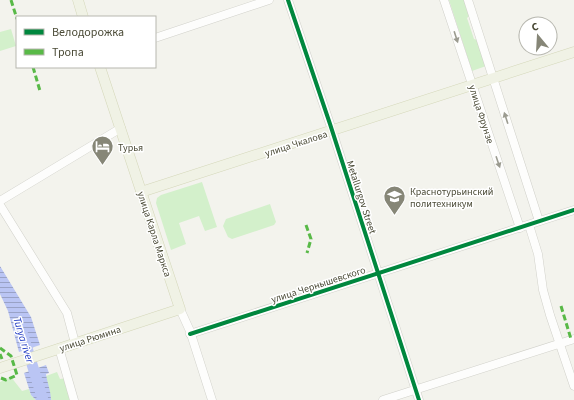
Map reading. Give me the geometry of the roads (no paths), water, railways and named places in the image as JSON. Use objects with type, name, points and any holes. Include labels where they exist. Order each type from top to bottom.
[{"type":"main road","points":[[78,0],[83,16]]},
{"type":"main road","points":[[494,78],[574,52]]},
{"type":"main road","name":"улица Карла Маркса","points":[[100,68],[180,308]]},
{"type":"main road","name":"улица Чкалова","points":[[141,192],[494,78]]},
{"type":"main road","name":"улица Рюмина","points":[[4,366],[180,308]]},
{"type":"street","points":[[156,38],[269,0]]},
{"type":"street","name":"Metallurgov Street","points":[[288,0],[379,273],[419,400]]},
{"type":"street","name":"улица Фрунзе","points":[[444,0],[520,228]]},
{"type":"street","points":[[468,0],[539,222],[574,210]]},
{"type":"street","points":[[0,201],[121,128]]},
{"type":"street","points":[[0,204],[67,313],[75,343]]},
{"type":"street","name":"улица Чернышевского","points":[[190,334],[539,222]]},
{"type":"street","points":[[529,225],[538,254],[542,290],[574,386]]},
{"type":"street","name":"улица Карла Маркса","points":[[180,308],[212,400]]},
{"type":"street","points":[[383,400],[574,338]]},
{"type":"street","points":[[59,348],[74,400]]},
{"type":"water","points":[[0,266],[31,317],[40,345],[19,352],[8,311],[0,294]]},
{"type":"water","points":[[46,365],[49,373],[46,374],[51,400],[36,400],[31,395],[24,373]]},
{"type":"waterway","name":"Turya river","points":[[23,335],[43,400]]},
{"type":"place","name":"Турья","points":[[103,166]]},
{"type":"place","name":"Краснотурьинский политехникум","points":[[394,216]]}]
